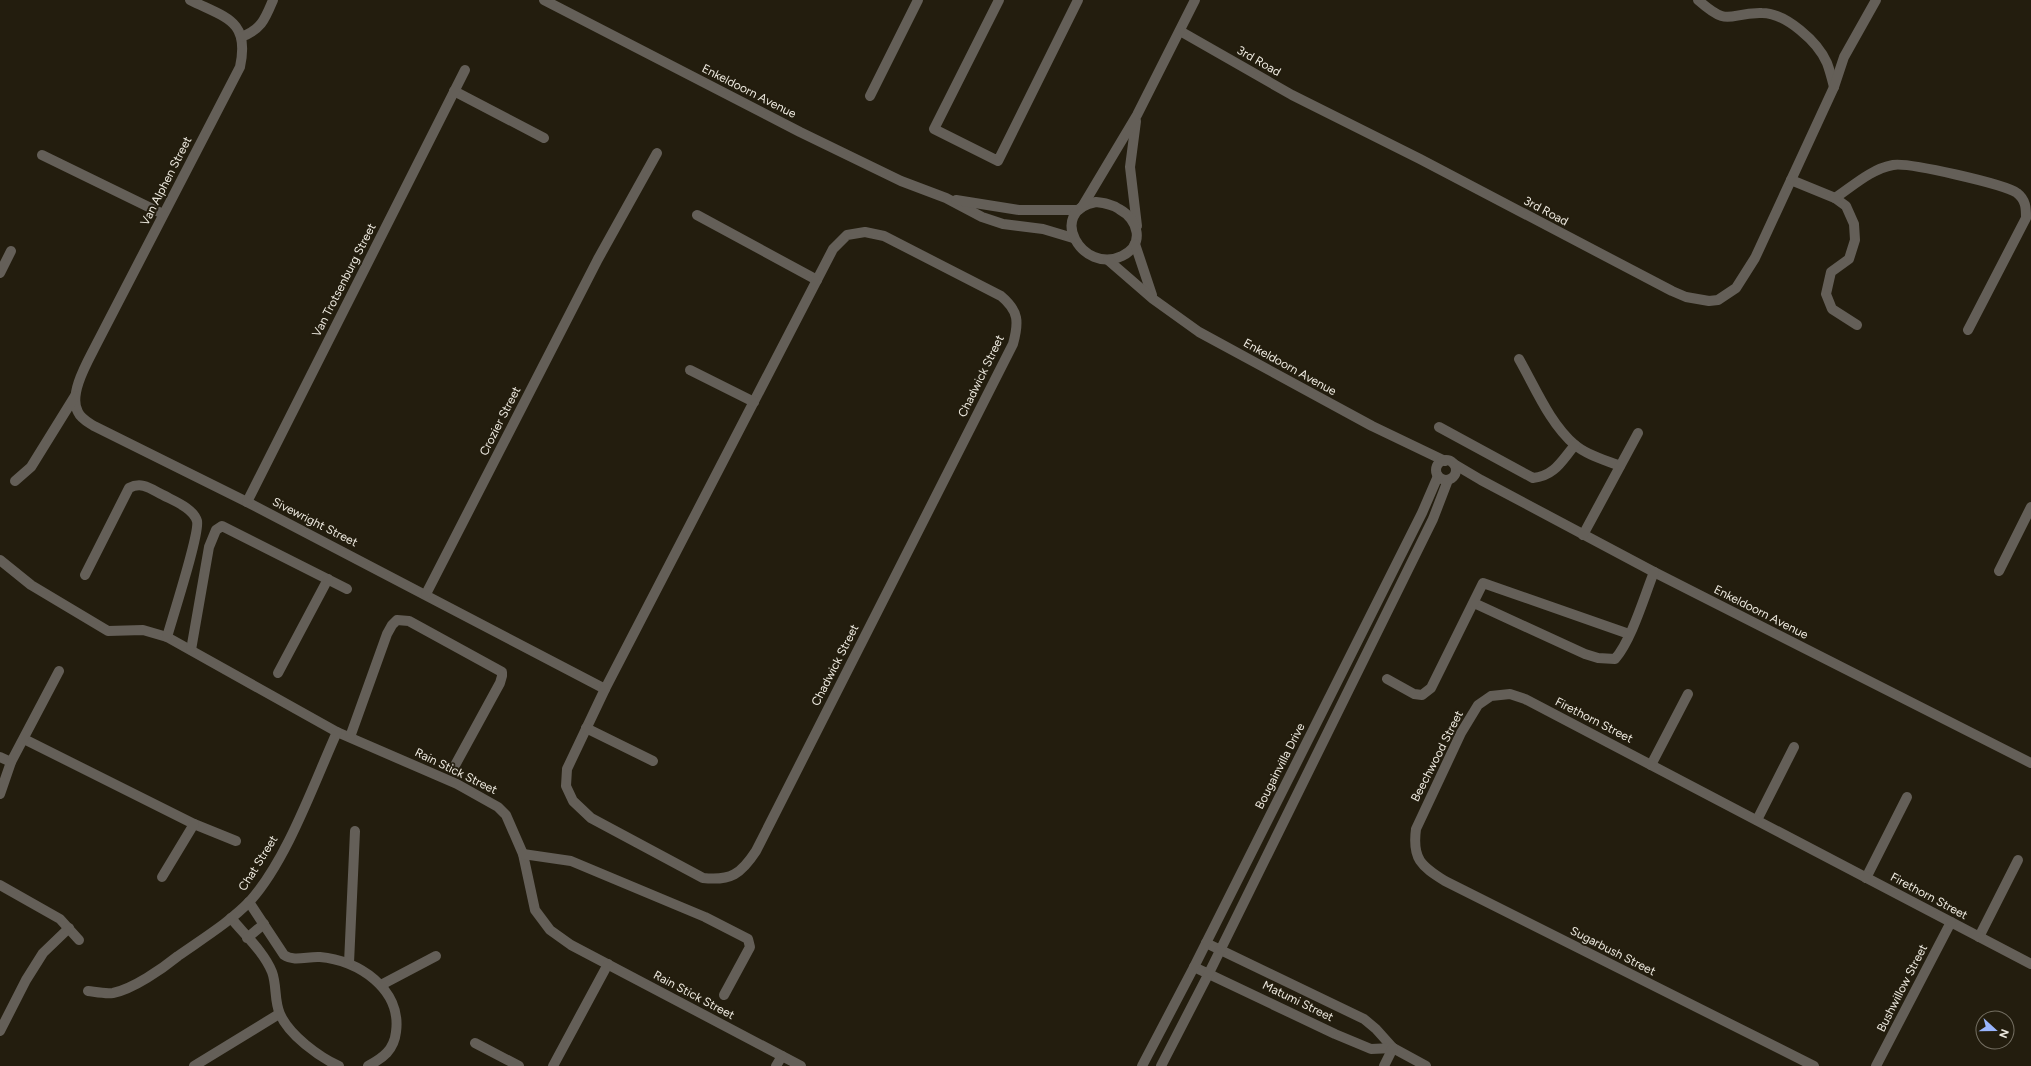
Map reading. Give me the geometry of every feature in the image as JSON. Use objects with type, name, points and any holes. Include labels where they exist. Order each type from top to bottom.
[{"type":"street","name":"Van Alphen Street","points":[[75,396],[79,382],[96,345],[240,67],[244,49],[237,26],[226,18],[190,0]]},
{"type":"street","points":[[241,37],[258,29],[273,0]]},
{"type":"street","name":"Enkeldoorn Avenue","points":[[544,0],[800,132],[901,180],[946,198],[982,217],[1003,224],[1043,230],[1073,238],[1080,247],[1092,256],[1108,260],[1153,299],[1200,332],[1418,450],[1446,471],[1480,480],[1654,572],[2031,763]]},
{"type":"street","points":[[870,96],[918,0]]},
{"type":"street","points":[[999,0],[934,129],[998,161],[1078,0]]},
{"type":"street","points":[[1073,238],[1071,223],[1137,115],[1195,0]]},
{"type":"street","points":[[1698,0],[1719,16],[1730,18],[1761,12],[1773,14],[1790,21],[1820,52],[1827,63],[1834,87]]},
{"type":"street","name":"3rd Road","points":[[1180,31],[1292,95],[1420,159],[1672,291],[1686,297],[1708,301],[1718,300],[1736,288],[1755,258],[1834,87],[1844,57],[1876,0]]},
{"type":"street","name":"Van Trotsenburg Street","points":[[247,502],[465,70]]},
{"type":"street","points":[[454,91],[544,138]]},
{"type":"street","points":[[1137,115],[1130,167],[1138,231],[1135,244],[1153,299]]},
{"type":"street","name":"Crozier Street","points":[[426,594],[598,259],[657,153]]},
{"type":"street","points":[[42,155],[163,214]]},
{"type":"street","points":[[1835,198],[1874,170],[1894,164],[1916,167],[1991,184],[2010,189],[2018,194],[2026,206],[2026,218],[1968,330]]},
{"type":"street","points":[[1791,180],[1835,198],[1846,206],[1854,224],[1855,240],[1849,259],[1831,272],[1826,294],[1832,309],[1857,325]]},
{"type":"street","name":"Enkeldoorn Avenue","points":[[946,198],[1019,210],[1080,208],[1096,202],[1119,208],[1127,214],[1138,231]]},
{"type":"street","points":[[697,215],[817,280]]},
{"type":"street","name":"Chadwick Street","points":[[866,232],[884,236],[1001,296],[1010,304],[1017,316],[1017,330],[1009,351],[756,851],[746,866],[734,875],[720,880],[703,878],[590,818],[573,801],[566,786],[567,769],[605,689],[754,402],[833,249],[847,234],[866,232]]},
{"type":"street","points":[[1108,260],[1123,255],[1135,244]]},
{"type":"street","points":[[0,273],[11,251]]},
{"type":"street","points":[[1519,359],[1554,420],[1575,445],[1584,451],[1620,466]]},
{"type":"street","points":[[690,370],[754,402]]},
{"type":"street","points":[[15,481],[31,467],[75,396]]},
{"type":"street","name":"Sivewright Street","points":[[75,396],[77,411],[82,418],[94,426],[247,502],[426,594],[605,689]]},
{"type":"street","points":[[1439,427],[1534,478],[1544,477],[1551,474],[1575,445]]},
{"type":"street","points":[[1583,535],[1638,433]]},
{"type":"street","points":[[1161,1066],[1221,949],[1434,519],[1446,471]]},
{"type":"street","name":"Bougainvilla Drive","points":[[1142,1066],[1194,967],[1422,513],[1446,471]]},
{"type":"street","points":[[85,575],[129,488],[136,484],[144,485],[184,507],[193,514],[197,522],[189,559],[167,636]]},
{"type":"street","points":[[1999,571],[2031,507]]},
{"type":"street","points":[[191,650],[209,547],[216,530],[222,526],[348,589]]},
{"type":"street","name":"Rain Stick Street","points":[[0,560],[31,585],[108,631],[143,630],[167,636],[337,732],[457,784],[498,807],[506,815],[515,832],[523,854],[535,910],[550,930],[571,945],[801,1066]]},
{"type":"street","points":[[1474,603],[1598,658],[1616,659],[1629,634],[1654,572]]},
{"type":"street","points":[[278,673],[328,579]]},
{"type":"street","points":[[1387,679],[1414,694],[1422,695],[1431,688],[1483,583],[1629,634]]},
{"type":"street","points":[[350,737],[387,634],[392,625],[398,620],[409,621],[502,672],[500,683],[454,769]]},
{"type":"street","points":[[0,794],[11,762],[59,672]]},
{"type":"street","name":"Beechwood Street","points":[[1414,846],[1416,829],[1422,815],[1461,734],[1478,705],[1491,696],[1510,694],[1525,699]]},
{"type":"street","points":[[1651,765],[1688,694]]},
{"type":"street","name":"Firethorn Street","points":[[1525,699],[2031,964]]},
{"type":"street","points":[[586,728],[653,762]]},
{"type":"street","name":"Chat Street","points":[[88,991],[112,993],[129,987],[170,962],[231,918],[249,902],[270,873],[288,840],[337,732]]},
{"type":"street","points":[[24,739],[194,824],[236,841]]},
{"type":"street","points":[[1757,820],[1794,747]]},
{"type":"street","points":[[0,757],[11,762]]},
{"type":"street","points":[[1866,878],[1907,797]]},
{"type":"street","points":[[162,877],[194,824]]},
{"type":"street","points":[[349,963],[356,831]]},
{"type":"street","name":"Sugarbush Street","points":[[1414,846],[1418,858],[1425,867],[1445,881],[1814,1066]]},
{"type":"street","points":[[523,854],[571,861],[705,917],[748,939],[750,946],[724,995]]},
{"type":"street","points":[[1979,937],[2018,860]]},
{"type":"street","points":[[0,885],[60,919],[78,940]]},
{"type":"street","points":[[249,902],[284,955],[288,958],[319,957],[349,963],[370,975],[381,986],[394,1006],[397,1022],[395,1040],[388,1053],[381,1060],[368,1066]]},
{"type":"street","points":[[231,918],[272,970],[279,1014],[289,1028],[305,1044],[326,1061],[339,1066]]},
{"type":"street","name":"Bushwillow Street","points":[[1876,1066],[1951,922]]},
{"type":"street","points":[[247,938],[264,924]]},
{"type":"street","points":[[0,1031],[26,980],[43,953],[69,928]]},
{"type":"street","name":"Matumi Street","points":[[1206,943],[1364,1019],[1393,1048],[1426,1066]]},
{"type":"street","points":[[381,986],[436,956]]},
{"type":"street","points":[[553,1066],[608,964]]},
{"type":"street","name":"Matumi Street","points":[[1194,967],[1335,1034],[1371,1049],[1393,1048]]},
{"type":"street","points":[[194,1066],[279,1014]]},
{"type":"street","points":[[475,1043],[519,1066]]},
{"type":"street","points":[[1384,1066],[1393,1048]]},
{"type":"street","points":[[776,1066],[782,1056]]}]
